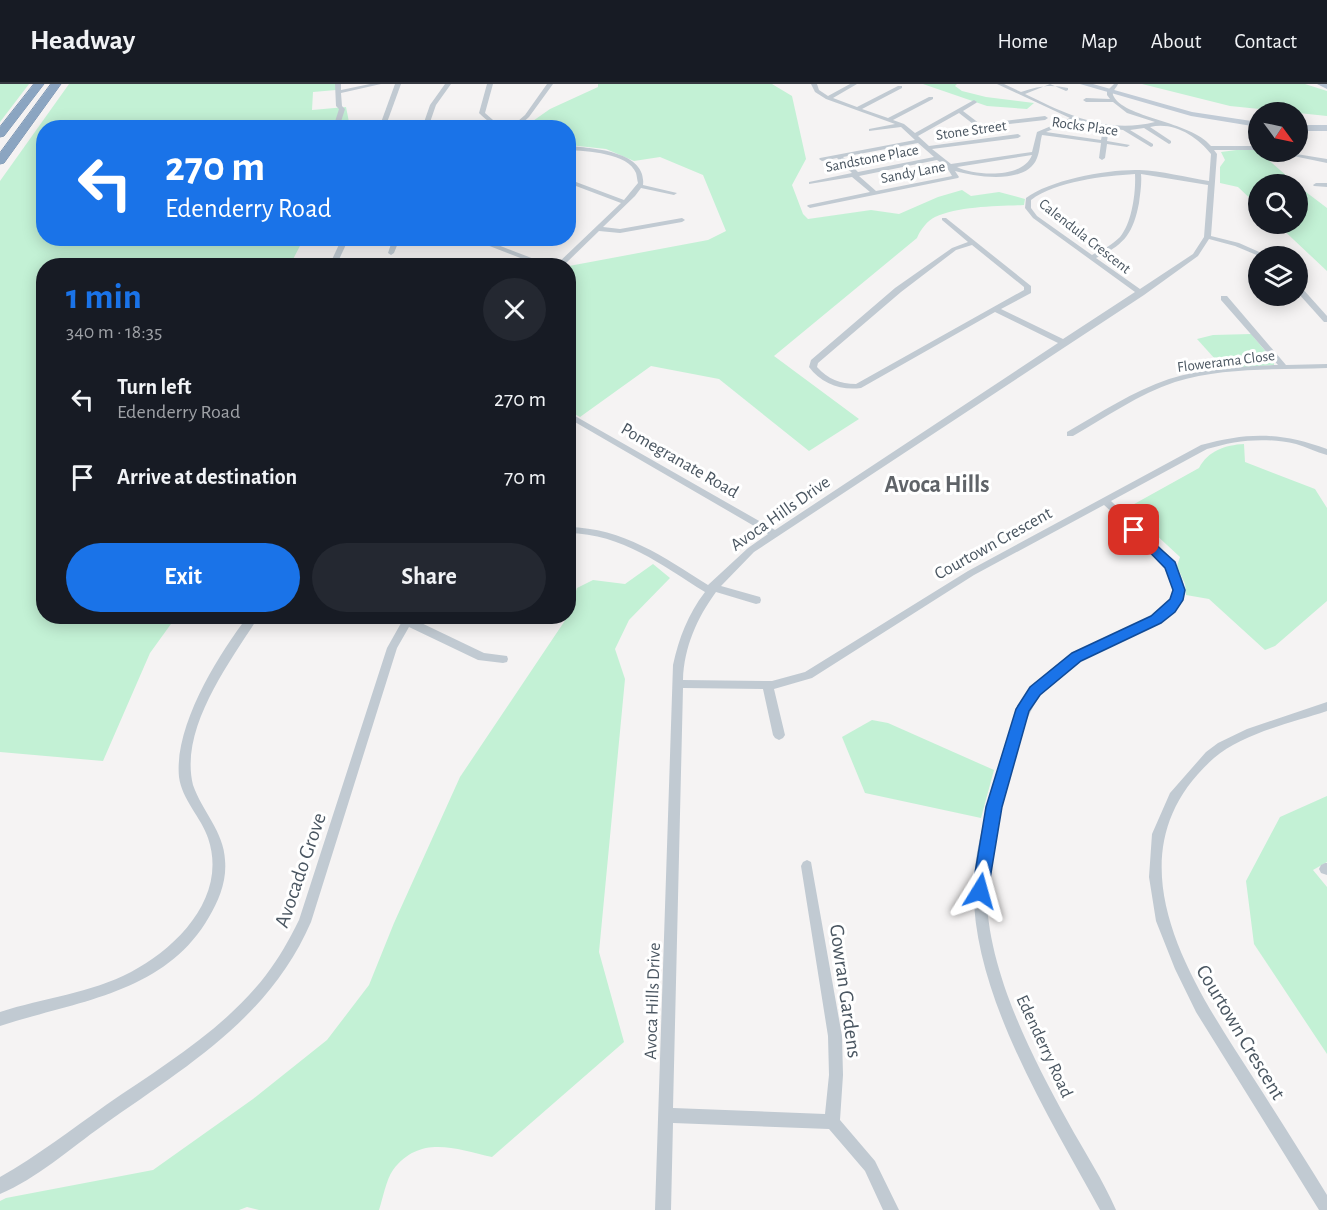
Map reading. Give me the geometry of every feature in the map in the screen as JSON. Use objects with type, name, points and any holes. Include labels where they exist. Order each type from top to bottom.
[{"type":"highway","points":[[0,134],[39,84]]},
{"type":"highway","points":[[0,161],[56,84]]},
{"type":"main road","points":[[1084,84],[1191,114],[1248,123]]},
{"type":"main road","points":[[1321,84],[1327,86]]},
{"type":"main road","points":[[1112,92],[1248,114]]},
{"type":"main road","points":[[1308,119],[1327,120]]},
{"type":"main road","points":[[1308,128],[1327,128]]},
{"type":"street","points":[[338,84],[339,106],[342,109],[339,120]]},
{"type":"street","points":[[338,92],[378,84]]},
{"type":"street","points":[[385,120],[398,84]]},
{"type":"street","points":[[428,120],[433,105],[448,84]]},
{"type":"street","points":[[490,84],[482,113],[490,120]]},
{"type":"street","points":[[522,120],[550,84]]},
{"type":"street","points":[[814,84],[817,91],[828,98],[902,125],[949,166],[976,174],[1007,175],[1027,167],[1035,153],[1038,133],[1072,119]]},
{"type":"street","points":[[828,98],[854,84]]},
{"type":"street","points":[[1000,84],[1072,119],[1097,126],[1125,129],[1146,127],[1162,122]]},
{"type":"street","points":[[1022,93],[1044,84]]},
{"type":"street","points":[[1053,84],[1066,89]]},
{"type":"street","points":[[859,108],[900,87]]},
{"type":"street","points":[[1086,100],[1112,92],[1131,112],[1193,134],[1211,148],[1215,158],[1210,183],[1208,237],[1248,249]]},
{"type":"street","points":[[890,119],[931,98]]},
{"type":"street","points":[[822,159],[917,139],[974,102]]},
{"type":"street","points":[[959,110],[994,139]]},
{"type":"street","points":[[978,126],[1045,118]]},
{"type":"street","points":[[871,130],[902,125]]},
{"type":"street","points":[[1097,126],[1105,134],[1102,158]]},
{"type":"street","points":[[1146,127],[1169,142]]},
{"type":"street","points":[[1125,129],[1151,145]]},
{"type":"street","name":"Rocks Place","points":[[1038,133],[1127,145]]},
{"type":"street","name":"Stone Street","points":[[927,148],[1018,136]]},
{"type":"street","points":[[1211,148],[1248,148]]},
{"type":"street","points":[[567,258],[625,202],[640,186],[641,179],[638,170],[623,159],[604,153],[576,149]]},
{"type":"street","points":[[877,149],[884,155]]},
{"type":"street","points":[[949,166],[1035,153]]},
{"type":"street","name":"Sandy Lane","points":[[838,156],[875,193]]},
{"type":"street","name":"Sandstone Place","points":[[810,183],[939,158]]},
{"type":"street","points":[[1308,158],[1327,161]]},
{"type":"street","points":[[891,161],[897,166]]},
{"type":"street","name":"Sandy Lane","points":[[810,206],[956,177],[949,166]]},
{"type":"street","points":[[1090,258],[1110,249],[1128,234],[1132,225],[1138,172]]},
{"type":"street","name":"Calendula Crescent","points":[[1141,293],[1032,214],[1027,205],[1028,199],[1036,192],[1047,188],[1138,172],[1210,183]]},
{"type":"street","points":[[1319,177],[1327,184]]},
{"type":"street","points":[[576,184],[625,202]]},
{"type":"street","points":[[1316,185],[1327,184]]},
{"type":"street","points":[[640,186],[674,193]]},
{"type":"street","points":[[944,219],[1029,288],[1026,293],[858,386],[834,383],[813,367],[814,362],[898,290],[950,251],[972,243]]},
{"type":"street","points":[[598,229],[620,231],[682,220]]},
{"type":"street","name":"Avoca Hills Drive","points":[[663,1210],[678,684],[682,643],[698,606],[710,589],[751,550],[1190,261],[1208,237]]},
{"type":"street","points":[[391,253],[394,246]]},
{"type":"street","points":[[494,246],[527,258]]},
{"type":"street","points":[[1224,298],[1285,368]]},
{"type":"street","points":[[1308,300],[1327,320]]},
{"type":"street","points":[[996,310],[1065,343]]},
{"type":"street","name":"Flowerama Close","points":[[1070,434],[1137,396],[1171,381],[1219,372],[1327,366]]},
{"type":"street","name":"Pomegranate Road","points":[[576,418],[775,534]]},
{"type":"street","points":[[576,423],[580,420]]},
{"type":"street","name":"Courtown Crescent","points":[[678,684],[768,686],[798,679],[823,667],[971,573],[1195,451],[1234,437],[1275,438],[1327,452]]},
{"type":"street","name":"Edenderry Road","points":[[1105,501],[1171,566],[1179,590],[1176,600],[1170,609],[1156,619],[1076,657],[1035,691],[1023,709],[994,807],[980,891],[989,958],[1008,1013],[1108,1210]]},
{"type":"street","points":[[576,530],[592,531],[619,538],[710,589],[756,600]]},
{"type":"street","points":[[0,1019],[133,978],[157,964],[179,947],[199,923],[210,901],[219,863],[214,839],[190,795],[185,776],[185,753],[192,730],[220,663],[248,624]]},
{"type":"street","name":"Avocado Grove","points":[[0,1186],[226,1028],[265,987],[290,952],[305,922],[392,648],[405,624]]},
{"type":"street","points":[[418,624],[482,657],[503,659]]},
{"type":"street","points":[[768,686],[779,735]]},
{"type":"street","name":"Courtown Crescent","points":[[1327,706],[1237,740],[1212,753],[1191,773],[1174,797],[1158,834],[1155,871],[1158,901],[1166,935],[1196,1002],[1327,1209]]},
{"type":"street","name":"Gowran Gardens","points":[[807,866],[835,1036],[836,1075],[832,1122]]},
{"type":"street","points":[[665,1115],[832,1122],[870,1166],[891,1210]]},
{"type":"green space","points":[[0,84],[29,84],[0,122]]},
{"type":"green space","points":[[69,84],[335,84],[336,90],[313,92],[312,110],[346,107],[349,120],[43,120]]},
{"type":"green space","points":[[598,84],[772,84],[792,96],[806,159],[792,185],[803,214],[808,219],[871,210],[899,214],[938,197],[962,190],[971,196],[999,192],[1025,199],[1024,205],[967,209],[944,213],[932,218],[917,238],[774,356],[859,419],[809,451],[719,379],[651,366],[580,417],[576,415],[576,265],[708,240],[726,231],[703,175],[660,157],[634,161],[606,149],[576,146],[576,120],[534,120],[550,109],[598,87]]},
{"type":"green space","points":[[923,84],[957,84],[955,86],[962,91],[986,97],[1034,103],[1027,109],[987,106]]},
{"type":"green space","points":[[1142,84],[1305,84],[1327,91],[1327,116],[1308,114],[1308,102],[1248,102],[1248,108],[1230,106]]},
{"type":"green space","points":[[36,130],[36,246],[300,246],[294,258],[36,258],[36,624],[171,624],[150,653],[103,761],[0,752],[0,181]]},
{"type":"green space","points":[[1248,149],[1248,162],[1271,162],[1285,174],[1248,174],[1248,196],[1238,187],[1220,183],[1220,167],[1225,160],[1221,152]]},
{"type":"green space","points":[[1308,194],[1327,208],[1327,271],[1308,253],[1308,246],[1300,246],[1288,234],[1308,234]]},
{"type":"green space","points":[[1251,334],[1274,361],[1274,365],[1224,369],[1197,339],[1213,335]]},
{"type":"green space","points":[[1244,444],[1245,462],[1315,489],[1327,508],[1327,601],[1275,646],[1265,650],[1209,599],[1186,595],[1185,584],[1177,566],[1180,557],[1127,508],[1199,468],[1212,453],[1230,446]]},
{"type":"green space","points":[[653,564],[670,578],[629,620],[615,649],[625,679],[599,952],[624,1042],[492,1157],[439,1147],[415,1152],[404,1159],[391,1174],[379,1210],[259,1210],[247,1207],[239,1210],[0,1210],[0,1201],[6,1198],[153,1170],[253,1099],[327,1040],[369,985],[394,923],[460,777],[563,624],[576,624],[577,588],[593,580],[625,584]]},
{"type":"green space","points":[[872,720],[888,723],[994,770],[981,818],[865,793],[842,737]]},
{"type":"green space","points":[[1327,796],[1327,862],[1313,870],[1327,887],[1327,1054],[1254,944],[1246,881],[1280,817]]},
{"type":"district","name":"Avoca Hills","points":[[937,484]]},
{"type":"route","points":[[980,891],[988,832],[994,807],[1023,709],[1035,691],[1068,662],[1156,619],[1170,609],[1176,600],[1179,590],[1171,566],[1134,530]]}]
